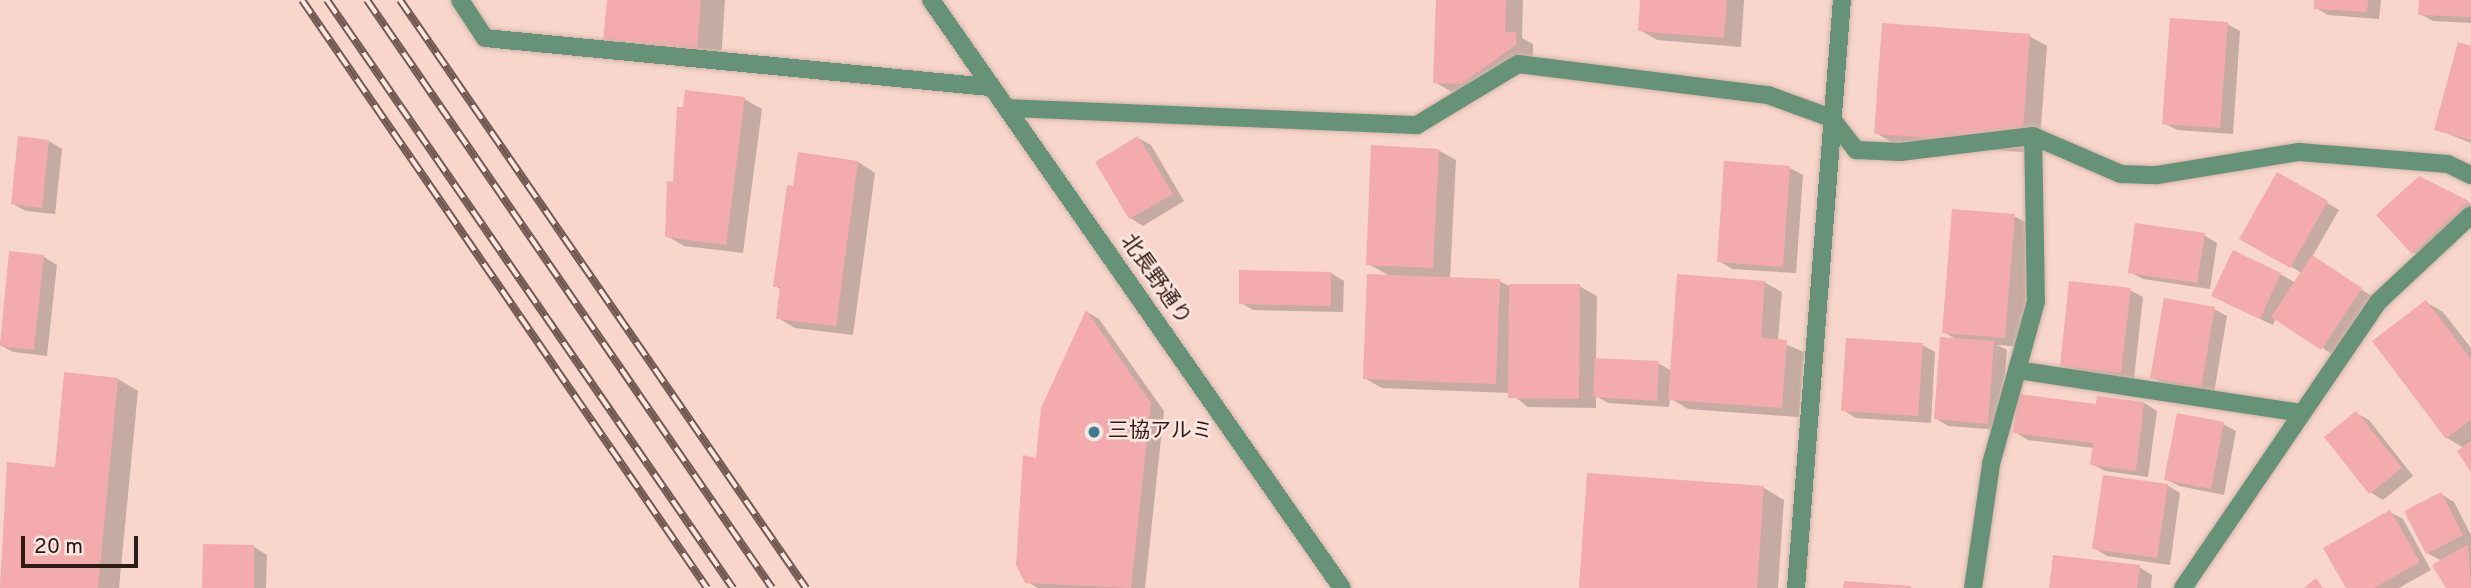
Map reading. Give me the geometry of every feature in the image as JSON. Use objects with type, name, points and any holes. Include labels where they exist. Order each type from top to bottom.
[{"type":"street","points":[[460,0],[485,38],[989,87]]},
{"type":"street","name":"北長野通り","points":[[930,0],[1342,588]]},
{"type":"street","points":[[1796,588],[1842,0]]},
{"type":"street","points":[[1008,108],[1417,125],[1517,64],[1768,95],[1831,118],[1856,150],[1900,152],[2032,136],[2121,174],[2157,175],[2298,152],[2448,164],[2471,175]]},
{"type":"street","points":[[1973,588],[1991,464],[2036,302],[2032,136]]},
{"type":"street","points":[[2183,588],[2378,302],[2471,215]]},
{"type":"street","points":[[2017,370],[2302,413]]},
{"type":"building","points":[[607,0],[701,0],[697,49],[603,42]]},
{"type":"building","points":[[1436,0],[1506,0],[1505,32],[1516,32],[1516,45],[1461,84],[1433,83]]},
{"type":"building","points":[[1640,0],[1727,0],[1724,38],[1638,31]]},
{"type":"building","points":[[2314,0],[2368,0],[2367,12],[2314,9]]},
{"type":"building","points":[[2419,0],[2471,0],[2471,17],[2418,15]]},
{"type":"building","points":[[2170,18],[2228,22],[2220,128],[2162,124]]},
{"type":"building","points":[[1882,23],[2030,34],[2022,144],[1874,134]]},
{"type":"building","points":[[2458,42],[2471,46],[2471,140],[2434,130]]},
{"type":"building","points":[[685,90],[745,97],[726,245],[665,237],[667,181],[673,182],[677,107],[683,107]]},
{"type":"building","points":[[18,136],[49,140],[42,208],[11,204]]},
{"type":"building","points":[[1138,136],[1173,194],[1129,219],[1095,162]]},
{"type":"building","points":[[1371,145],[1439,149],[1433,268],[1366,265]]},
{"type":"building","points":[[798,152],[858,161],[836,326],[776,319],[780,287],[773,287],[787,185],[793,186]]},
{"type":"building","points":[[1724,161],[1790,166],[1783,267],[1717,262]]},
{"type":"building","points":[[2277,172],[2328,201],[2290,268],[2239,239]]},
{"type":"building","points":[[2419,176],[2469,201],[2412,254],[2376,215]]},
{"type":"building","points":[[1952,209],[2015,214],[2005,338],[1942,333]]},
{"type":"building","points":[[2135,223],[2205,233],[2197,283],[2128,273]]},
{"type":"building","points":[[2233,250],[2281,273],[2260,319],[2211,296]]},
{"type":"building","points":[[9,251],[44,255],[34,350],[0,346]]},
{"type":"building","points":[[2312,255],[2362,288],[2321,350],[2271,317]]},
{"type":"building","points":[[1239,270],[1331,272],[1331,306],[1239,304]]},
{"type":"building","points":[[1367,274],[1500,279],[1496,384],[1363,379]]},
{"type":"building","points":[[1677,274],[1765,281],[1761,338],[1787,340],[1782,408],[1668,400]]},
{"type":"building","points":[[2069,281],[2131,288],[2121,373],[2060,366]]},
{"type":"building","points":[[1509,284],[1580,284],[1579,399],[1508,398]]},
{"type":"building","points":[[2164,298],[2215,307],[2201,387],[2150,378]]},
{"type":"building","points":[[2426,300],[2471,359],[2471,420],[2446,439],[2372,341]]},
{"type":"building","name":"三協アルミ","points":[[1086,310],[1151,403],[1131,588],[1025,583],[1016,565],[1023,455],[1036,458],[1041,408]]},
{"type":"building","points":[[1940,337],[1994,341],[1988,424],[1934,419]]},
{"type":"building","points":[[1846,338],[1923,343],[1918,416],[1841,411]]},
{"type":"building","points":[[1595,358],[1659,361],[1657,401],[1593,397]]},
{"type":"building","points":[[64,372],[118,378],[98,588],[0,588],[7,462],[55,467]]},
{"type":"building","points":[[2018,394],[2096,404],[2097,396],[2144,402],[2136,471],[2090,465],[2093,443],[2013,433]]},
{"type":"building","points":[[2356,411],[2402,468],[2369,494],[2324,437]]},
{"type":"building","points":[[2177,413],[2224,422],[2211,489],[2164,480]]},
{"type":"building","points":[[2471,441],[2471,472],[2457,451]]},
{"type":"building","points":[[1587,473],[1764,486],[1757,588],[1579,588]]},
{"type":"building","points":[[2103,475],[2168,484],[2157,558],[2092,549]]},
{"type":"building","points":[[2441,492],[2463,535],[2426,554],[2404,511]]},
{"type":"building","points":[[2390,510],[2420,562],[2374,588],[2346,588],[2323,548]]},
{"type":"building","points":[[203,544],[254,545],[254,588],[202,588]]},
{"type":"building","points":[[2468,544],[2471,588],[2446,588],[2432,565]]},
{"type":"building","points":[[2053,555],[2140,565],[2137,588],[2049,588]]},
{"type":"building","points":[[2316,578],[2323,588],[2304,588]]},
{"type":"building","points":[[1844,581],[1911,586],[1911,588],[1843,588]]},
{"type":"railway","points":[[302,0],[707,588]]},
{"type":"railway","points":[[327,0],[733,588]]},
{"type":"railway","points":[[367,0],[772,588]]},
{"type":"railway","points":[[400,0],[806,588]]},
{"type":"place","name":"三協アルミ","points":[[1094,432]]}]
